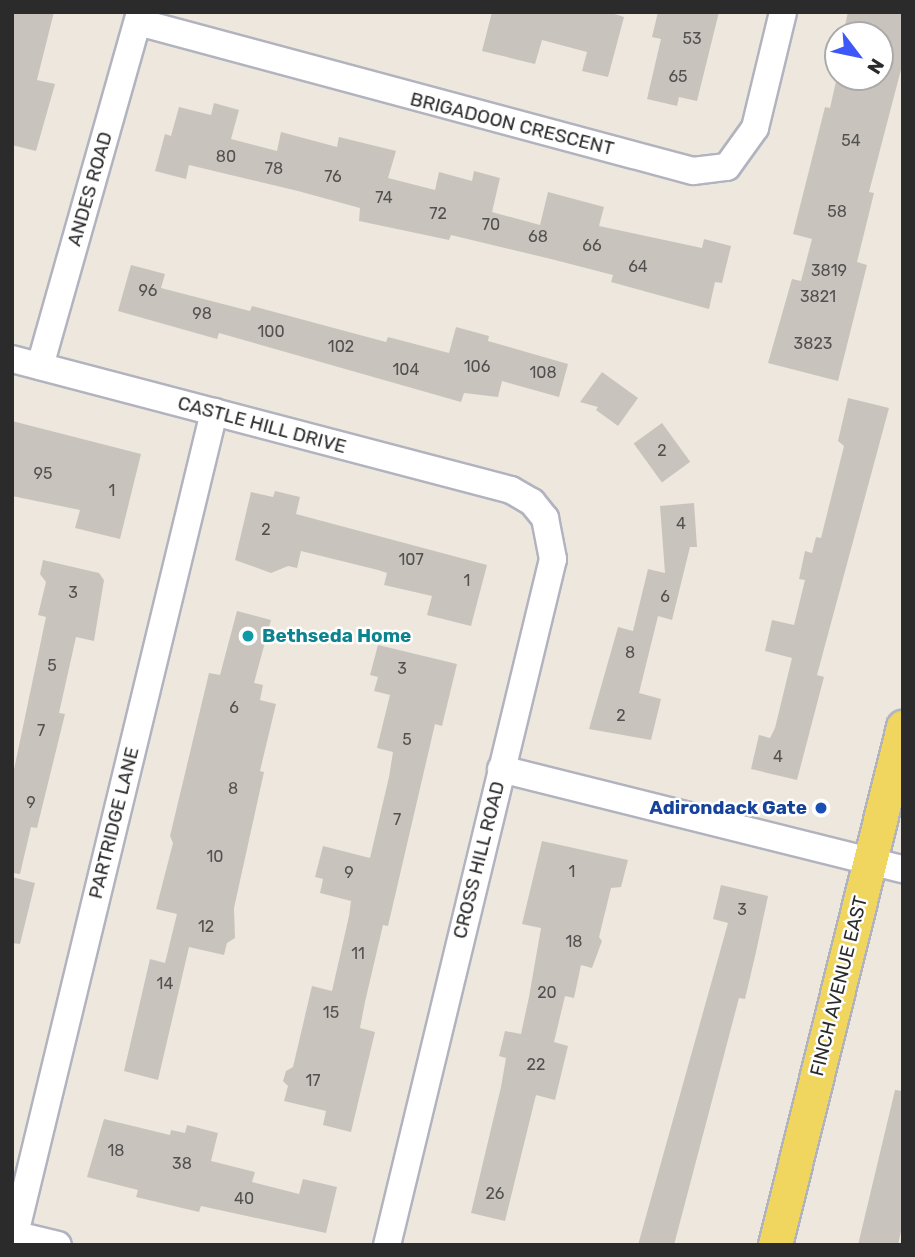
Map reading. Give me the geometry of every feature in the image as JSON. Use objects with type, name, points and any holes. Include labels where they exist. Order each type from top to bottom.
[{"type":"main road","name":"FINCH AVENUE EAST","points":[[775,1245],[903,727]]},
{"type":"street","name":"BRIGADOON CRESCENT","points":[[139,17],[693,171],[727,167],[755,128],[783,12]]},
{"type":"street","name":"ANDES ROAD","points":[[40,366],[139,17]]},
{"type":"street","name":"CASTLE HILL DRIVE","points":[[12,359],[512,490]]},
{"type":"street","name":"PARTRIDGE LANE","points":[[13,1234],[214,412]]},
{"type":"street","name":"CROSS HILL ROAD","points":[[387,1245],[553,559],[545,518],[532,502],[512,490]]},
{"type":"street","points":[[501,769],[903,869]]},
{"type":"street","points":[[13,1234],[58,1245]]},
{"type":"building","points":[[12,12],[54,12],[37,80],[55,84],[36,151],[12,145]]},
{"type":"building","points":[[492,12],[608,12],[624,17],[608,77],[582,71],[587,52],[542,40],[535,64],[482,51]]},
{"type":"building","points":[[658,12],[719,12],[697,101],[679,97],[677,106],[647,99],[661,39],[652,37]]},
{"type":"building","points":[[848,12],[903,12],[903,62],[869,192],[874,193],[857,262],[867,265],[838,381],[768,363],[792,279],[801,281],[812,239],[793,234],[825,107],[830,108],[834,91],[894,91],[894,21],[846,21]]},
{"type":"building","points":[[214,103],[239,110],[231,139],[277,151],[281,132],[337,147],[339,137],[396,151],[388,178],[435,190],[439,172],[472,181],[474,171],[500,178],[492,212],[540,225],[548,192],[604,207],[599,226],[702,248],[704,239],[731,246],[722,283],[715,282],[709,309],[611,282],[613,275],[551,259],[451,235],[449,240],[359,221],[360,208],[298,191],[189,165],[186,179],[155,171],[165,134],[171,136],[179,107],[211,115]]},
{"type":"building","points":[[131,265],[165,274],[161,288],[250,311],[252,306],[386,342],[388,337],[449,353],[456,327],[489,336],[488,341],[568,364],[559,397],[502,381],[498,397],[464,393],[461,402],[219,333],[217,339],[118,311]]},
{"type":"building","points":[[602,372],[638,398],[618,426],[596,410],[598,407],[580,402]]},
{"type":"building","points":[[848,398],[889,408],[817,675],[824,677],[797,780],[751,769],[759,735],[770,738],[775,728],[792,658],[765,651],[772,620],[794,625],[805,580],[799,579],[805,551],[812,553],[816,537],[821,538],[844,446],[838,441]]},
{"type":"building","points":[[12,421],[141,454],[120,539],[75,528],[80,510],[12,496]]},
{"type":"building","points":[[662,423],[690,462],[662,482],[634,444]]},
{"type":"building","points":[[275,491],[300,497],[296,514],[487,565],[471,626],[427,615],[432,596],[384,585],[387,573],[378,570],[301,551],[297,568],[288,566],[271,573],[235,560],[251,492],[273,497]]},
{"type":"building","points":[[694,503],[697,547],[690,547],[672,620],[658,616],[639,693],[661,699],[651,740],[589,729],[618,627],[633,631],[648,569],[665,573],[660,506]]},
{"type":"building","points":[[43,560],[99,573],[104,580],[94,641],[76,637],[59,713],[65,714],[37,828],[31,827],[20,874],[12,873],[12,779],[46,617],[38,615],[46,582],[40,574]]},
{"type":"building","points":[[237,611],[271,620],[254,683],[263,685],[260,700],[276,704],[260,771],[264,772],[234,908],[235,938],[227,943],[224,955],[189,947],[158,1080],[124,1071],[150,959],[165,963],[177,914],[156,909],[173,843],[170,836],[209,673],[220,675]]},
{"type":"building","points":[[378,645],[457,664],[442,726],[435,724],[388,926],[383,925],[365,1002],[360,1028],[375,1032],[351,1132],[323,1125],[326,1111],[284,1101],[288,1086],[283,1081],[286,1071],[293,1067],[312,986],[332,991],[349,916],[351,901],[320,893],[323,879],[315,877],[323,846],[370,858],[389,777],[393,752],[377,748],[390,695],[374,691],[378,677],[370,675]]},
{"type":"building","points":[[542,841],[628,860],[621,887],[611,888],[599,937],[602,941],[592,968],[581,965],[574,998],[565,996],[554,1042],[568,1046],[555,1100],[536,1095],[505,1221],[471,1213],[501,1087],[506,1058],[499,1056],[505,1031],[521,1034],[529,997],[541,928],[522,924]]},
{"type":"building","points":[[12,877],[35,883],[20,944],[12,943]]},
{"type":"building","points":[[721,885],[768,896],[756,952],[745,999],[739,998],[674,1245],[638,1245],[728,923],[713,919]]},
{"type":"building","points":[[895,1090],[903,1091],[903,1222],[898,1245],[858,1245]]},
{"type":"building","points":[[104,1119],[170,1135],[171,1130],[185,1133],[187,1125],[218,1133],[211,1161],[255,1172],[252,1182],[299,1194],[303,1179],[337,1187],[326,1233],[201,1206],[199,1212],[136,1197],[138,1190],[87,1177]]},
{"type":"place","name":"Bethseda Home","points":[[248,636]]},
{"type":"place","name":"Adirondack Gate","points":[[821,808]]}]
